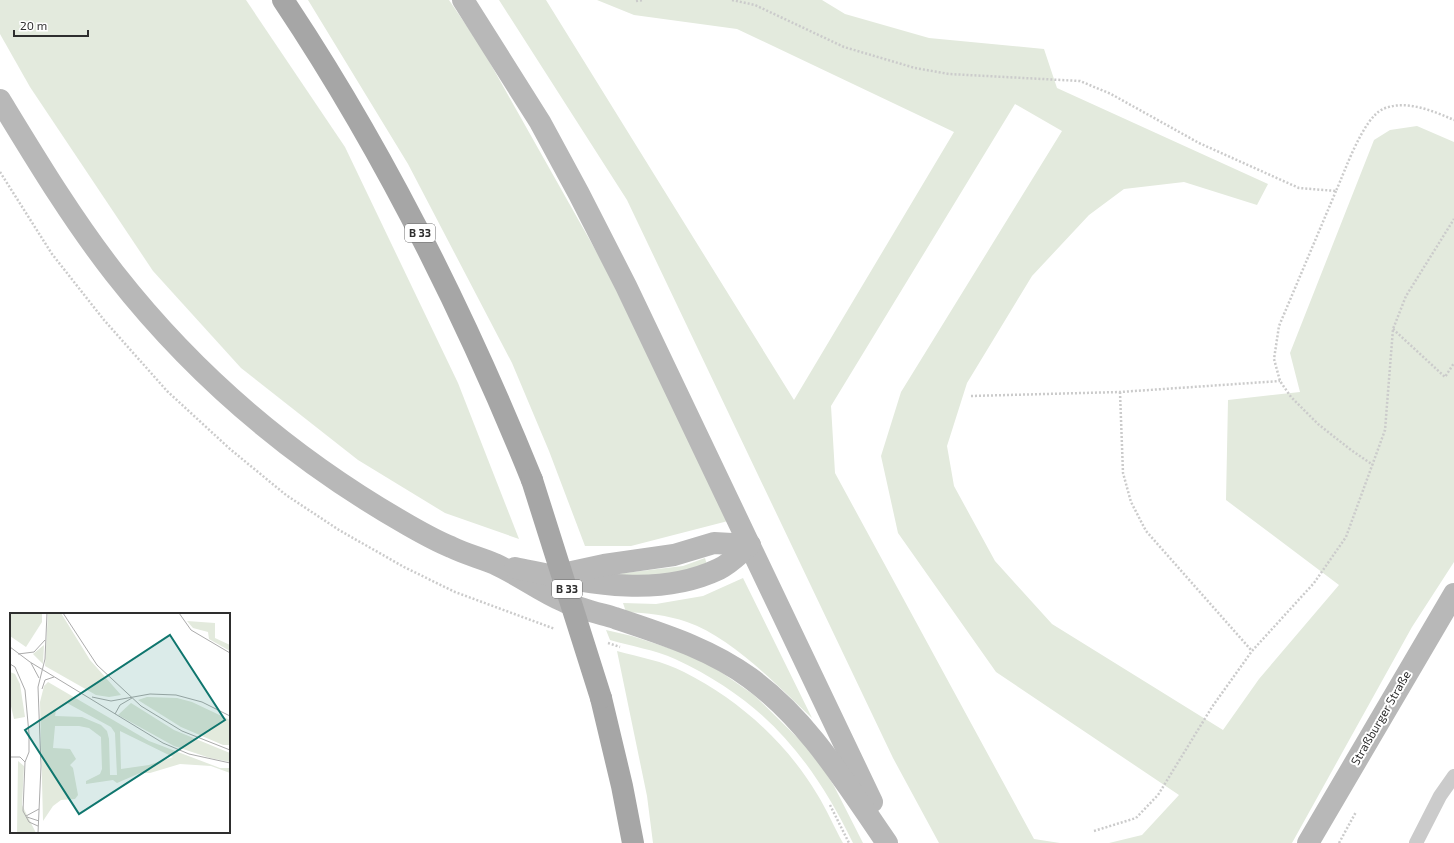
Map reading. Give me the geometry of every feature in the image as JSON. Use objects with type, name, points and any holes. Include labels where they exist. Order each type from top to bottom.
[{"type":"main road","name":"B 33","points":[[284,0],[355,114],[427,246],[474,344],[532,480],[601,698],[622,786],[633,843]]},
{"type":"main road","points":[[462,0],[540,122],[626,286],[891,843]]},
{"type":"main road","points":[[0,100],[50,182],[82,229],[116,274],[191,360],[232,399],[300,454],[364,499],[411,527],[451,548],[494,564],[564,602],[679,639],[718,657],[750,678],[780,702],[805,728],[832,762],[886,843]]},
{"type":"main road","points":[[494,564],[610,585],[641,587],[694,578],[720,569],[750,545]]},
{"type":"main road","name":"Straßburger Straße","points":[[1308,843],[1454,594]]},
{"type":"lane","points":[[1416,843],[1440,796],[1454,776]]},
{"type":"path","points":[[636,1],[643,0]]},
{"type":"path","points":[[732,0],[755,6],[844,47],[915,68],[949,74],[1080,81],[1111,94],[1200,143],[1300,188],[1336,191]]},
{"type":"path","points":[[1373,465],[1318,424],[1291,397],[1280,381],[1274,359],[1279,326],[1364,127],[1382,109],[1404,105],[1432,111],[1454,120]]},
{"type":"path","points":[[1094,831],[1136,818],[1158,795],[1212,707],[1252,651],[1314,583],[1346,537],[1385,430],[1393,329],[1406,296],[1454,219]]},
{"type":"path","points":[[1393,329],[1445,377],[1454,363]]},
{"type":"path","points":[[971,396],[1120,392],[1280,381]]},
{"type":"path","points":[[1120,392],[1123,473],[1131,502],[1146,531],[1252,651]]},
{"type":"shaded area","points":[[0,0],[246,0],[345,147],[458,383],[519,539],[445,513],[358,460],[241,368],[153,271],[30,87],[0,34]]},
{"type":"shaded area","points":[[308,0],[449,0],[481,47],[605,267],[728,521],[631,546],[585,546],[549,451],[512,363],[408,164]]},
{"type":"shaded area","points":[[499,0],[546,0],[794,400],[954,132],[737,29],[634,15],[597,0],[822,0],[845,14],[929,38],[1044,49],[1057,88],[1268,184],[1257,205],[1184,182],[1124,189],[1089,215],[1032,276],[967,383],[947,446],[954,486],[995,561],[1052,624],[1223,730],[1259,679],[1339,585],[1226,500],[1228,400],[1300,392],[1290,353],[1374,140],[1390,130],[1417,126],[1454,142],[1454,562],[1412,627],[1292,843],[1109,843],[1142,835],[1179,795],[996,672],[898,533],[881,456],[901,392],[1062,131],[1015,104],[831,406],[835,473],[1034,839],[1060,843],[939,843],[893,758],[627,200]]},
{"type":"shaded area","points":[[705,558],[707,565],[684,572],[618,581],[616,574],[683,566]]},
{"type":"shaded area","points":[[743,578],[812,718],[753,664],[737,651],[704,629],[672,618],[626,612],[623,603],[656,604],[703,596]]},
{"type":"shaded area","points":[[606,630],[632,636],[687,654],[715,668],[754,695],[814,754],[834,786],[863,843],[853,843],[820,784],[781,734],[759,713],[734,693],[706,675],[667,656],[610,640]]},
{"type":"shaded area","points":[[617,651],[676,668],[704,683],[742,709],[776,740],[805,775],[821,800],[843,843],[653,843],[647,796]]}]
